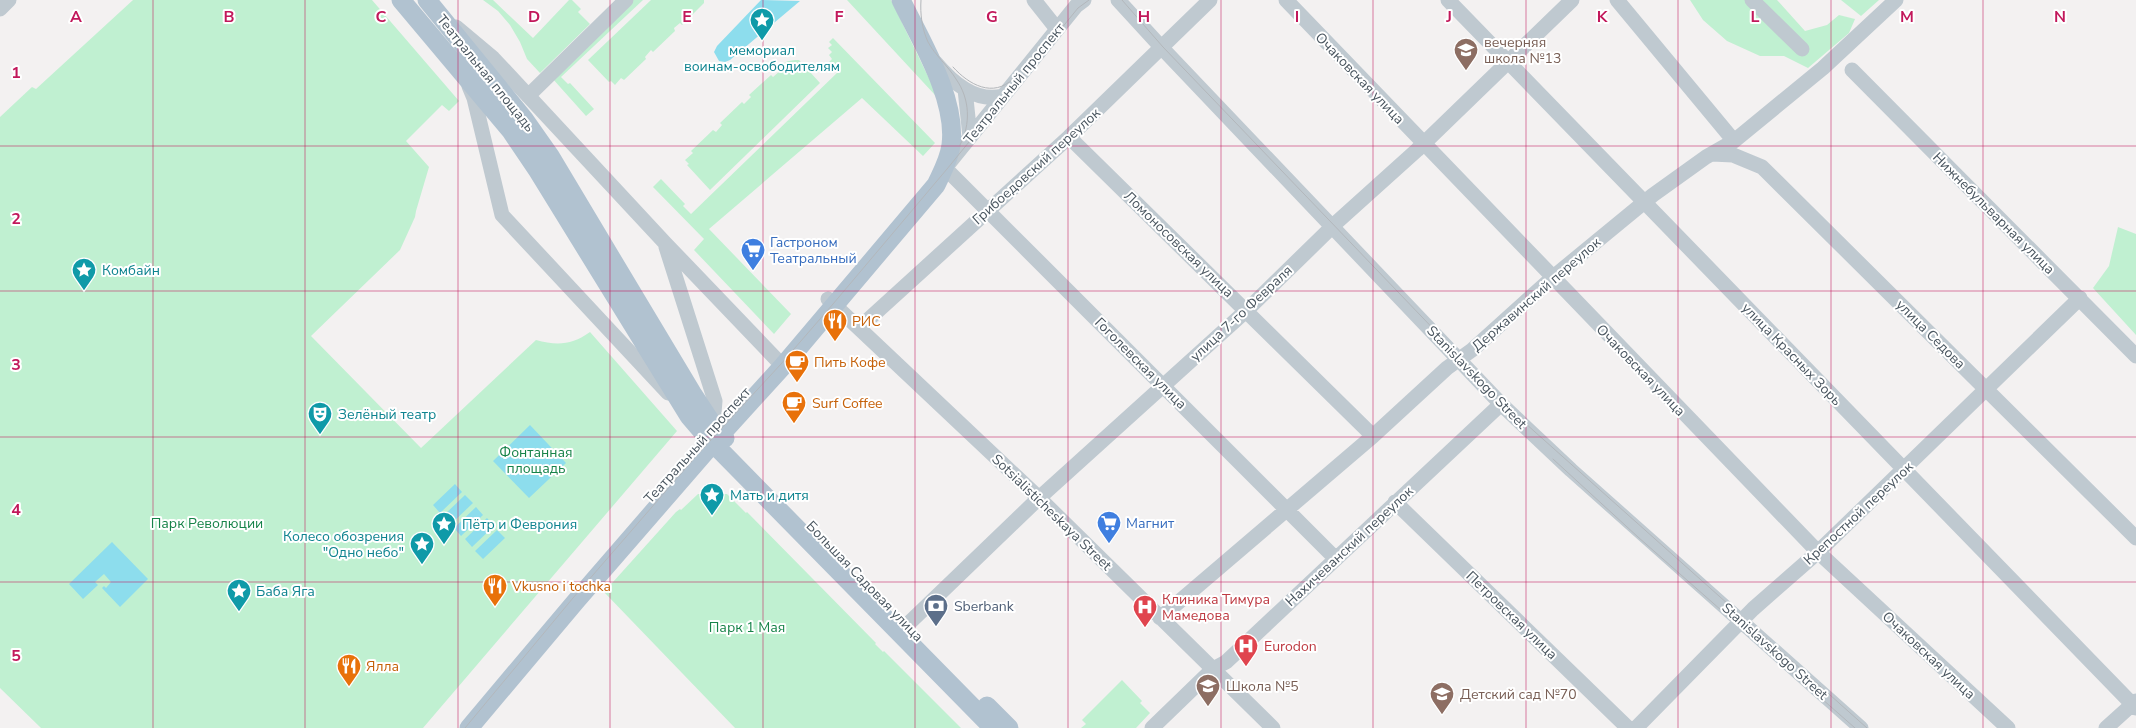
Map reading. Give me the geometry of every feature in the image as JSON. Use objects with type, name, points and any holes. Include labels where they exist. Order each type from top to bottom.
[{"type":"main road","points":[[400,0],[462,74]]},
{"type":"main road","points":[[901,0],[942,88],[950,117],[951,145],[945,168]]},
{"type":"main road","name":"Театральная площадь","points":[[430,3],[524,119],[550,156],[713,434]]},
{"type":"main road","name":"Театральная площадь","points":[[462,74],[510,131],[538,171],[689,416],[713,434]]},
{"type":"main road","name":"Театральный проспект","points":[[469,728],[776,359],[832,302],[936,185],[945,168]]},
{"type":"main road","name":"Театральный проспект","points":[[454,728],[567,592],[713,434],[783,366],[832,302]]},
{"type":"main road","name":"Большая Садовая улица","points":[[713,434],[1009,728]]},
{"type":"main road","name":"Большая Садовая улица","points":[[713,434],[993,728]]},
{"type":"street","points":[[0,9],[9,0]]},
{"type":"street","points":[[528,96],[626,0]]},
{"type":"street","points":[[1034,0],[1057,29]]},
{"type":"street","name":"Театральный проспект","points":[[945,168],[1076,6],[1084,0]]},
{"type":"street","name":"Stanislavskogo Street","points":[[1118,0],[1501,404],[1578,476],[1861,728]]},
{"type":"street","name":"Грибоедовский переулок","points":[[859,328],[1069,137],[1210,0]]},
{"type":"street","name":"Очаковская улица","points":[[1286,0],[1818,552],[2008,728]]},
{"type":"street","name":"улица Красных Зорь","points":[[1448,0],[1904,470],[2135,704]]},
{"type":"street","name":"улица 7-го Февраля","points":[[907,625],[1039,498],[1247,310],[1332,227],[1424,144],[1572,0]]},
{"type":"street","points":[[1617,0],[1734,141]]},
{"type":"street","points":[[1752,0],[1802,49]]},
{"type":"street","name":"Державинский переулок","points":[[1160,618],[1373,436],[1459,358],[1472,350],[1552,278],[1644,202],[1712,154],[1734,141],[1823,68],[1896,0]]},
{"type":"street","name":"Театральная площадь","points":[[430,3],[492,58],[665,244],[776,359]]},
{"type":"street","points":[[926,52],[950,79],[964,89],[984,97],[1003,96]]},
{"type":"street","name":"Нижнебульварная улица","points":[[1852,70],[2136,356]]},
{"type":"street","name":"Театральная площадь","points":[[462,74],[474,98],[502,215],[689,416]]},
{"type":"street","points":[[964,89],[970,137]]},
{"type":"street","name":"Ломоносовская улица","points":[[1069,137],[1373,436]]},
{"type":"street","name":"улица Седова","points":[[1712,154],[1733,155],[1762,167],[2136,538]]},
{"type":"street","name":"Гоголевская улица","points":[[945,168],[1336,559]]},
{"type":"street","name":"Театральная площадь","points":[[665,244],[715,401],[713,434]]},
{"type":"street","name":"Крепостной переулок","points":[[1636,728],[1741,622],[1904,470],[2080,298]]},
{"type":"street","name":"Sotsialisticheskaya Street","points":[[832,302],[1039,498],[1273,728]]},
{"type":"street","name":"Нахичеванский переулок","points":[[1152,728],[1213,669],[1226,662],[1501,404]]},
{"type":"street","name":"Петровская улица","points":[[1395,502],[1628,728]]},
{"type":"street","points":[[2106,728],[2135,704]]},
{"type":"green space","name":"Парк Революции","points":[[133,0],[372,0],[459,101],[449,111],[442,105],[406,141],[429,167],[415,217],[400,250],[311,336],[421,448],[536,340],[558,344],[577,340],[590,332],[677,431],[423,728],[41,728],[0,688],[0,117],[32,87],[36,89]]},
{"type":"green space","points":[[483,0],[493,0],[533,38],[569,0],[572,0],[581,9],[578,12],[590,24],[540,73],[527,59],[510,25],[498,11]]},
{"type":"green space","points":[[633,0],[643,0],[561,77],[568,84],[570,83],[594,109],[586,116],[552,78]]},
{"type":"green space","points":[[651,0],[704,0],[704,3],[682,25],[680,23],[674,28],[675,31],[653,52],[651,50],[645,57],[646,59],[624,80],[621,78],[615,85],[611,81],[609,82],[588,60]]},
{"type":"green space","points":[[847,0],[891,0],[939,99],[935,95]]},
{"type":"green space","points":[[1690,0],[1777,0],[1805,31],[1827,25],[1839,15],[1855,19],[1849,33],[1808,68],[1784,56],[1760,56],[1727,41],[1703,20]]},
{"type":"green space","points":[[1841,0],[1879,0],[1861,16]]},
{"type":"green space","points":[[833,38],[935,143],[923,156],[862,98],[709,229],[791,314],[774,334],[694,250],[704,239],[653,187],[661,179],[685,204],[683,206],[691,214],[838,72],[829,62],[832,59],[829,55],[832,52],[828,48],[832,45],[829,42]]},
{"type":"green space","points":[[799,60],[820,83],[710,190],[687,165],[689,164],[685,160],[693,153],[691,151],[713,130],[716,132],[722,125],[720,123],[742,102],[744,104],[751,97],[749,95],[771,75],[773,77],[781,70],[779,67],[781,65],[788,61]]},
{"type":"green space","points":[[2118,227],[2136,234],[2136,335],[2093,288],[2109,266]]},
{"type":"green space","name":"Парк 1 Мая","points":[[698,494],[727,494],[961,728],[735,728],[604,592],[676,512],[681,510]]},
{"type":"green space","points":[[1122,680],[1142,701],[1140,703],[1150,713],[1136,728],[1081,728],[1086,724],[1082,720]]},
{"type":"water","points":[[761,0],[800,1],[730,60],[725,62],[719,61],[714,52],[717,46]]},
{"type":"water","points":[[530,425],[566,463],[529,498],[493,461]]},
{"type":"water","points":[[455,484],[462,492],[440,513],[433,505]]},
{"type":"water","points":[[465,495],[473,503],[451,524],[443,516]]},
{"type":"water","points":[[476,507],[483,515],[461,536],[454,528]]},
{"type":"water","points":[[487,518],[494,526],[472,547],[465,539]]},
{"type":"water","points":[[497,530],[505,538],[483,559],[475,551]]},
{"type":"water","points":[[112,542],[148,579],[120,607],[102,588],[104,586],[106,588],[111,582],[104,574],[95,582],[98,585],[83,599],[69,584]]},
{"type":"tram line","points":[[921,0],[922,21],[928,42],[953,74],[964,95],[967,120],[964,137],[960,145]]},
{"type":"tram line","points":[[465,728],[573,598],[698,454],[833,304],[947,169],[1078,8],[1089,0]]},
{"type":"tram line","points":[[1122,0],[1163,47],[1516,415],[1867,728]]},
{"type":"tram line","points":[[953,67],[966,79],[982,87],[997,88],[1013,79]]},
{"type":"tram line","points":[[1553,459],[1638,537],[1855,728]]},
{"type":"place","name":"мемориал воинам-освободителям","points":[[762,41]]},
{"type":"place","name":"вечерняя школа №13","points":[[1466,71]]},
{"type":"place","name":"Гастроном Театральный","points":[[753,271]]},
{"type":"place","name":"Комбайн","points":[[84,291]]},
{"type":"place","name":"РИС","points":[[835,342]]},
{"type":"place","name":"Пить Кофе","points":[[797,383]]},
{"type":"place","name":"Surf Coffee","points":[[794,424]]},
{"type":"place","name":"Зелёный театр","points":[[320,435]]},
{"type":"place","name":"Мать и дитя","points":[[712,516]]},
{"type":"place","name":"Магнит","points":[[1109,544]]},
{"type":"place","name":"Пётр и Феврония","points":[[444,545]]},
{"type":"place","name":"Колесо обозрения \"Одно небо\"","points":[[422,565]]},
{"type":"place","name":"Vkusno i tochka","points":[[495,607]]},
{"type":"place","name":"Баба Яга","points":[[239,612]]},
{"type":"place","name":"Sberbank","points":[[936,627]]},
{"type":"place","name":"Клиника Тимура Мамедова","points":[[1145,628]]},
{"type":"place","name":"Eurodon","points":[[1246,667]]},
{"type":"place","name":"Ялла","points":[[349,687]]},
{"type":"place","name":"Школа №5","points":[[1208,707]]},
{"type":"place","name":"Детский сад №70","points":[[1442,715]]},
{"type":"park label","name":"Фонтанная площадь","points":[[536,460]]}]
